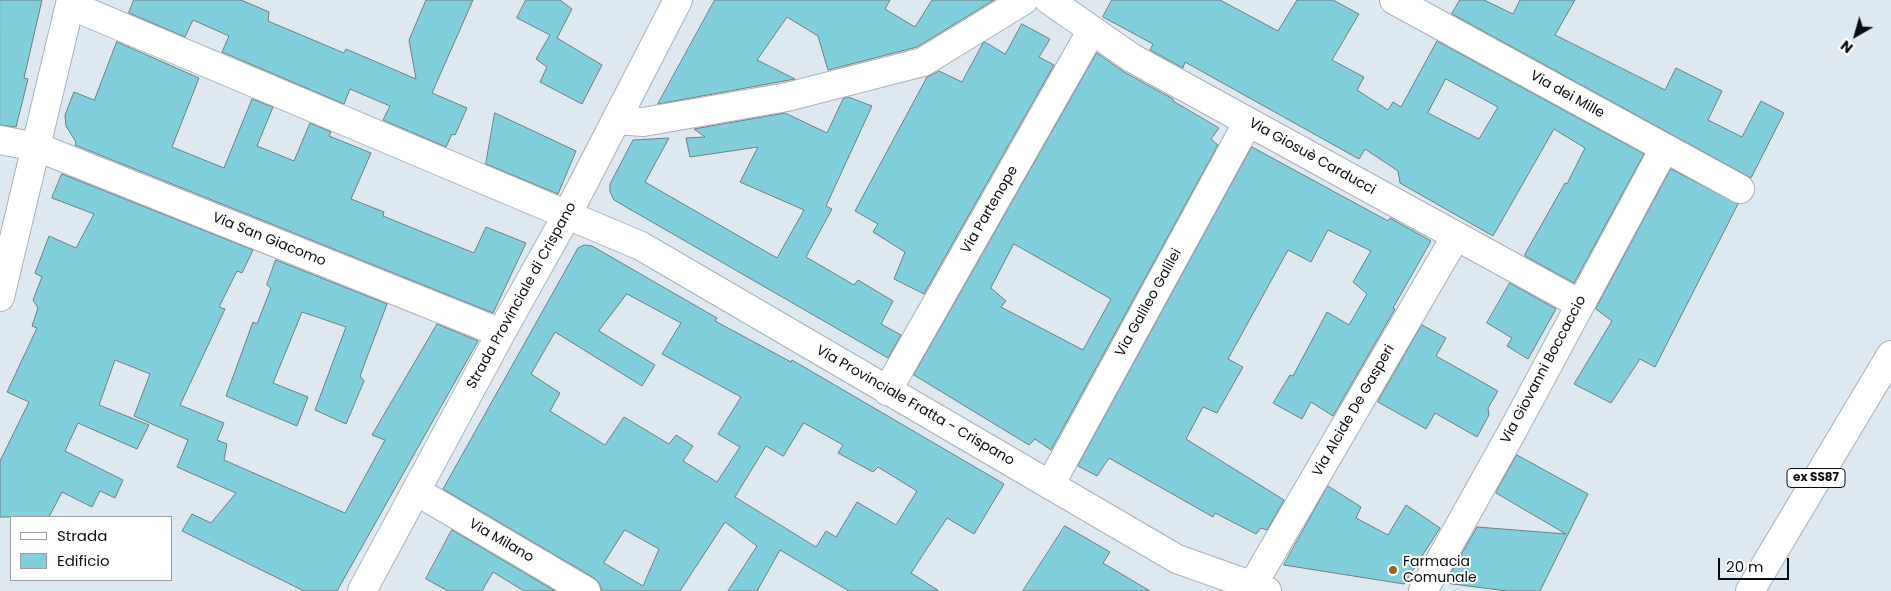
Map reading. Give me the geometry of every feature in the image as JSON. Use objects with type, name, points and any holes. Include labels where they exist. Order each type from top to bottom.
[{"type":"main road","name":"Strada Provinciale di Crispano","points":[[362,591],[567,215],[678,0]]},
{"type":"main road","points":[[617,120],[643,122],[787,97],[923,62],[1024,0]]},
{"type":"main road","name":"Via Giosuè Carducci","points":[[1050,0],[1132,58],[1580,304]]},
{"type":"main road","name":"Via dei Mille","points":[[1394,0],[1740,190]]},
{"type":"main road","points":[[0,297],[70,2]]},
{"type":"main road","name":"Via Provinciale Fratta - Crispano","points":[[70,2],[641,246],[1177,559],[1212,582],[1260,588]]},
{"type":"main road","name":"Via Partenope","points":[[887,390],[1092,30]]},
{"type":"main road","name":"Via Galileo Galilei","points":[[1050,485],[1248,122]]},
{"type":"main road","name":"Via San Giacomo","points":[[0,140],[37,147],[501,333]]},
{"type":"main road","name":"Via Giovanni Boccaccio","points":[[1424,591],[1664,149]]},
{"type":"main road","name":"Via Alcide De Gasperi","points":[[1260,588],[1456,236]]},
{"type":"main road","name":"ex SS87","points":[[1750,591],[1887,360]]},
{"type":"main road","name":"Via Milano","points":[[416,491],[586,591]]},
{"type":"building","points":[[0,0],[42,0],[24,78],[28,79],[16,127],[0,125]]},
{"type":"building","points":[[134,0],[241,0],[269,12],[268,21],[344,53],[346,49],[416,79],[409,40],[426,0],[473,0],[432,93],[467,108],[455,135],[452,134],[446,147],[383,120],[390,106],[350,89],[344,104],[222,52],[229,36],[193,20],[185,37],[129,13]]},
{"type":"building","points":[[526,0],[560,0],[572,9],[557,38],[602,65],[582,104],[540,82],[547,67],[536,59],[550,35],[517,18]]},
{"type":"building","points":[[715,0],[890,0],[885,9],[915,27],[932,0],[994,0],[917,47],[828,70],[818,36],[787,17],[757,60],[795,79],[658,104]]},
{"type":"building","points":[[1112,0],[1220,0],[1278,31],[1297,0],[1333,0],[1359,14],[1332,60],[1364,77],[1357,90],[1388,110],[1393,102],[1401,107],[1437,41],[1644,154],[1574,283],[1525,256],[1565,183],[1567,184],[1585,148],[1554,129],[1493,236],[1400,183],[1398,171],[1365,149],[1359,159],[1185,62],[1183,68],[1150,50],[1153,44],[1103,17]],"holes":[[[1446,79],[1498,107],[1479,139],[1428,113]]]},
{"type":"building","points":[[1460,0],[1484,0],[1513,14],[1520,0],[1575,0],[1555,35],[1665,90],[1676,68],[1722,91],[1708,120],[1742,137],[1761,101],[1784,113],[1751,178],[1452,14]]},
{"type":"building","points":[[1022,24],[1050,39],[1039,57],[1054,65],[924,294],[894,279],[905,252],[873,232],[878,224],[855,211],[927,77],[939,71],[962,82],[983,43],[985,42],[1005,54]]},
{"type":"building","points":[[117,42],[199,78],[172,147],[224,168],[252,99],[273,107],[257,146],[294,161],[310,123],[331,132],[329,136],[371,153],[351,199],[384,212],[383,216],[474,253],[486,227],[526,243],[493,313],[75,145],[76,142],[66,126],[65,115],[74,92],[94,100]]},
{"type":"building","points":[[1097,53],[1124,72],[1173,99],[1173,101],[1219,128],[1211,139],[1218,145],[1051,450],[1035,439],[1029,445],[914,375]],"holes":[[[1014,244],[1111,299],[1083,350],[1001,307],[1006,301],[991,288]]]},
{"type":"building","points":[[848,97],[872,106],[826,206],[832,209],[806,257],[854,285],[858,280],[893,301],[881,324],[901,335],[888,358],[614,200],[610,192],[610,184],[633,140],[669,138],[645,182],[777,258],[804,210],[740,182],[758,147],[690,157],[686,138],[705,137],[694,129],[785,113],[827,133],[843,99]]},
{"type":"building","points":[[495,113],[576,151],[558,194],[486,164]]},
{"type":"building","points":[[1252,147],[1388,221],[1390,218],[1431,241],[1393,308],[1395,309],[1333,416],[1311,402],[1302,419],[1273,403],[1290,375],[1293,376],[1327,312],[1349,325],[1367,294],[1353,282],[1371,251],[1328,230],[1311,262],[1288,250],[1228,359],[1243,367],[1217,413],[1203,407],[1186,439],[1284,500],[1267,530],[1261,528],[1256,534],[1215,513],[1213,517],[1109,458],[1097,476],[1078,466]]},
{"type":"building","points":[[1671,169],[1738,204],[1655,367],[1640,359],[1611,403],[1574,384],[1612,321],[1596,309]]},
{"type":"building","points":[[62,174],[253,250],[242,273],[237,271],[219,307],[225,309],[180,405],[224,423],[217,440],[227,444],[224,460],[345,513],[385,440],[372,435],[437,324],[478,341],[337,591],[304,591],[182,531],[192,514],[211,523],[236,493],[177,467],[188,440],[134,416],[150,374],[115,360],[99,405],[149,425],[137,449],[78,423],[65,451],[123,480],[115,498],[100,491],[92,507],[62,492],[50,516],[0,517],[0,461],[29,402],[7,392],[37,328],[32,326],[38,308],[33,300],[42,277],[35,273],[49,236],[76,248],[94,214],[52,198]]},
{"type":"building","points":[[585,245],[592,246],[717,318],[715,321],[791,362],[792,360],[1004,484],[974,534],[947,518],[911,573],[939,591],[849,591],[780,550],[757,591],[728,591],[757,546],[725,522],[680,591],[602,591],[599,583],[594,578],[443,489],[578,248]],"holes":[[[627,294],[681,323],[662,354],[741,397],[718,434],[740,447],[717,482],[683,461],[693,446],[676,435],[669,444],[624,417],[605,445],[550,411],[560,393],[531,374],[555,332],[642,386],[655,365],[599,331]],[[804,423],[843,445],[838,453],[873,472],[878,467],[917,491],[896,525],[857,502],[836,537],[826,531],[816,547],[735,497],[766,446],[783,456]],[[625,530],[659,549],[643,586],[604,563]]]},
{"type":"building","points":[[276,260],[387,304],[360,376],[364,381],[346,424],[315,410],[346,327],[302,312],[273,383],[308,397],[297,426],[226,396],[253,322],[257,324],[271,288],[267,285]]},
{"type":"building","points":[[1510,283],[1556,309],[1528,359],[1507,346],[1512,338],[1487,323]]},
{"type":"building","points":[[1422,325],[1446,338],[1436,356],[1498,391],[1488,408],[1489,415],[1477,437],[1435,413],[1426,429],[1378,402]]},
{"type":"building","points":[[1517,455],[1588,494],[1540,591],[1507,591],[1445,583],[1477,527],[1566,534],[1496,493]]},
{"type":"building","points":[[1328,486],[1361,507],[1356,518],[1388,535],[1406,505],[1440,528],[1404,584],[1284,565]]},
{"type":"building","points":[[1065,526],[1110,552],[1103,563],[1150,591],[1023,591]]},
{"type":"building","points":[[452,530],[555,591],[524,591],[493,572],[482,591],[448,591],[426,579]]},
{"type":"place","name":"Farmacia Comunale","points":[[1393,570]]}]
